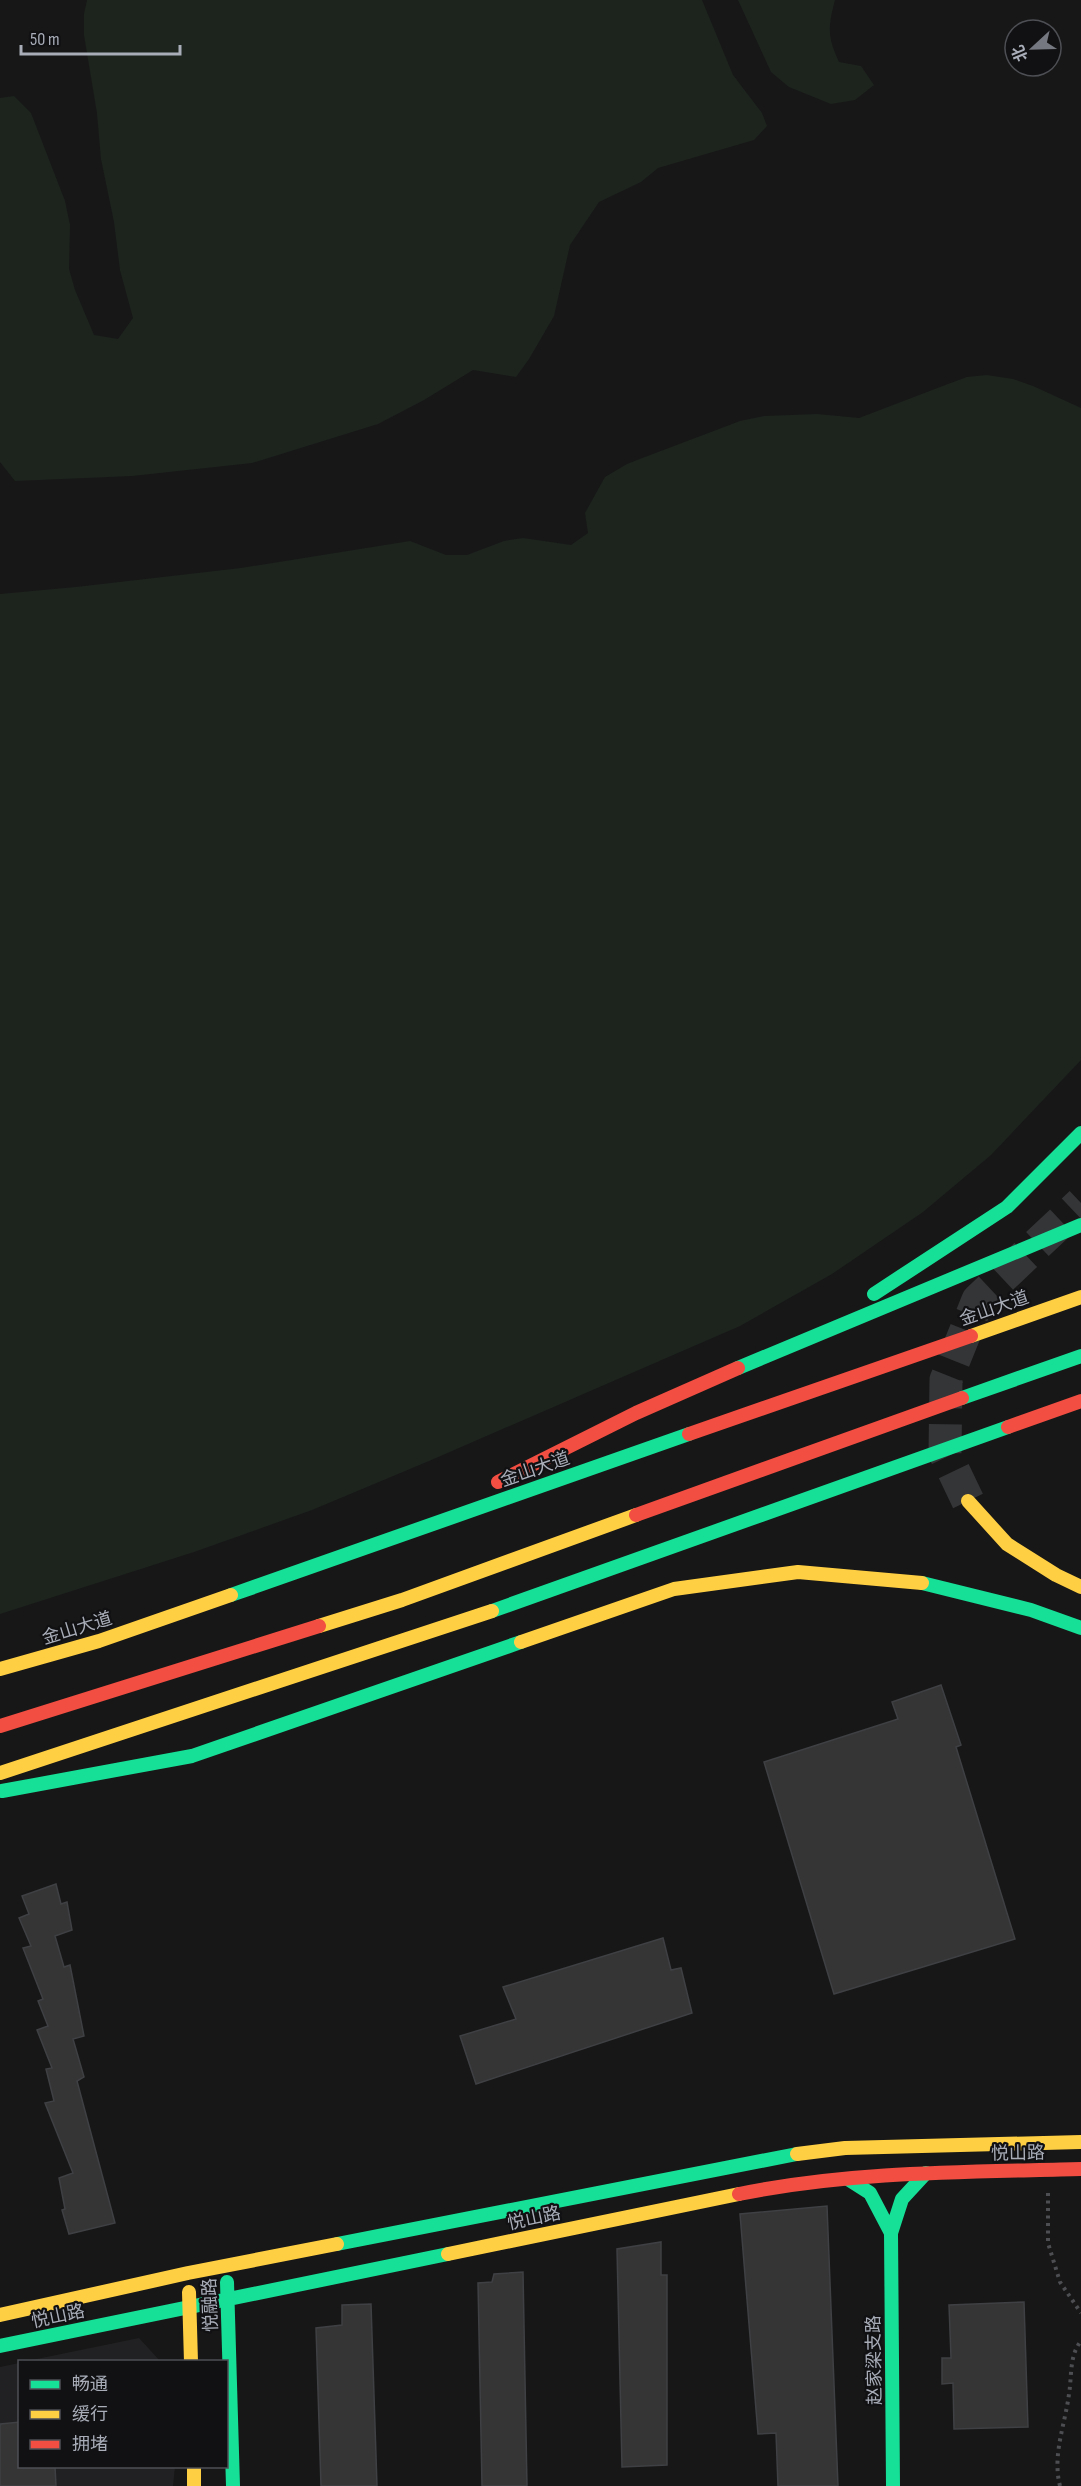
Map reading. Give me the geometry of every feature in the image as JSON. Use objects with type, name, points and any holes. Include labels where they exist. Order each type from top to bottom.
[{"type":"main road","points":[[810,1336],[1007,1207],[1081,1132]]},
{"type":"main road","points":[[381,1542],[636,1413],[810,1336],[1081,1226]]},
{"type":"main road","name":"金山大道","points":[[0,1670],[99,1641],[1081,1297]]},
{"type":"main road","points":[[0,1726],[402,1600],[844,1439],[1081,1356]]},
{"type":"main road","points":[[0,1773],[433,1632],[1081,1401]]},
{"type":"main road","points":[[968,1501],[1007,1544],[1056,1575],[1081,1587]]},
{"type":"main road","points":[[0,1791],[192,1756],[674,1589],[798,1572],[876,1579],[932,1586],[1031,1610],[1081,1628]]},
{"type":"main road","name":"悦山路","points":[[0,2315],[188,2273],[788,2156],[845,2148],[1081,2142]]},
{"type":"main road","name":"悦山路","points":[[0,2346],[777,2186],[926,2173],[1081,2169]]},
{"type":"main road","points":[[891,2233],[898,2204],[910,2187],[926,2173]]},
{"type":"main road","points":[[848,2179],[870,2193],[891,2233]]},
{"type":"main road","name":"赵家梁支路","points":[[891,2233],[893,2486]]},
{"type":"main road","name":"悦融路","points":[[226,2266],[233,2486]]},
{"type":"main road","name":"悦融路","points":[[188,2273],[191,2360]]},
{"type":"main road","points":[[194,2468],[194,2486]]},
{"type":"path","points":[[1047,2190],[1048,2242],[1060,2282],[1081,2313]]},
{"type":"path","points":[[1060,2486],[1057,2474],[1060,2435],[1069,2397],[1074,2351],[1081,2341]]},
{"type":"shaded area","points":[[87,0],[702,0],[733,75],[762,113],[767,126],[754,140],[658,168],[641,182],[599,202],[570,245],[554,316],[516,377],[473,370],[424,400],[378,424],[252,463],[132,476],[15,481],[0,462],[0,98],[14,96],[31,113],[65,201],[70,225],[69,269],[75,290],[94,335],[118,339],[133,318],[120,270],[114,222],[101,159],[97,113],[84,35]]},
{"type":"shaded area","points":[[738,0],[835,0],[830,31],[832,45],[839,62],[861,66],[874,85],[855,100],[831,104],[789,87],[771,72]]},
{"type":"shaded area","points":[[987,375],[1013,379],[1033,386],[1081,408],[1081,1060],[991,1155],[923,1212],[832,1274],[740,1326],[312,1510],[194,1552],[0,1614],[0,594],[241,568],[410,541],[446,555],[467,555],[504,541],[523,538],[571,545],[588,533],[585,513],[605,477],[627,464],[740,421],[764,416],[817,414],[859,418],[967,377]]},
{"type":"shaded area","points":[[139,2338],[159,2360],[32,2360]]},
{"type":"shaded area","points":[[18,2363],[18,2468],[175,2468],[173,2486],[0,2486],[0,2367]]},
{"type":"building","points":[[941,1685],[961,1745],[956,1747],[1015,1939],[834,1994],[764,1762],[898,1719],[892,1702]]},
{"type":"building","points":[[56,1884],[61,1904],[67,1902],[72,1930],[55,1936],[64,1967],[70,1965],[84,2036],[73,2039],[84,2077],[77,2081],[115,2223],[69,2234],[62,2210],[65,2209],[59,2178],[73,2173],[45,2103],[54,2101],[46,2069],[52,2068],[37,2030],[48,2026],[38,2001],[43,1999],[23,1948],[31,1946],[19,1918],[29,1914],[22,1896]]},
{"type":"building","points":[[663,1938],[671,1970],[681,1968],[692,2013],[476,2084],[460,2036],[516,2019],[503,1987]]},
{"type":"building","points":[[827,2206],[838,2486],[778,2486],[776,2433],[758,2434],[740,2214]]},
{"type":"building","points":[[661,2242],[661,2275],[667,2275],[667,2465],[622,2467],[617,2249]]},
{"type":"building","points":[[523,2272],[527,2486],[482,2486],[478,2283],[492,2282],[494,2274]]},
{"type":"building","points":[[1024,2302],[1028,2427],[954,2429],[953,2383],[942,2384],[942,2358],[951,2358],[949,2305]]},
{"type":"building","points":[[371,2304],[377,2486],[321,2486],[316,2328],[342,2325],[342,2305]]},
{"type":"building","points":[[18,2422],[18,2468],[55,2468],[56,2486],[0,2486],[0,2424]]},
{"type":"tunnel","points":[[968,1501],[945,1453],[946,1380],[978,1300],[1081,1203]]},
{"type":"traffic: fast","points":[[874,1294],[1007,1207],[1081,1133]]},
{"type":"traffic: fast","points":[[738,1368],[1081,1225]]},
{"type":"traffic: fast","points":[[962,1398],[1081,1356]]},
{"type":"traffic: fast","points":[[492,1611],[1008,1427]]},
{"type":"traffic: fast","points":[[231,1595],[689,1434]]},
{"type":"traffic: fast","points":[[922,1583],[1031,1610],[1081,1628]]},
{"type":"traffic: fast","points":[[2,1791],[192,1756],[521,1642]]},
{"type":"traffic: fast","points":[[337,2244],[797,2154]]},
{"type":"traffic: fast","points":[[893,2486],[891,2233],[902,2199],[926,2173]]},
{"type":"traffic: fast","points":[[848,2179],[870,2193],[891,2233]]},
{"type":"traffic: fast","points":[[0,2346],[448,2254]]},
{"type":"traffic: fast","points":[[227,2282],[233,2486]]},
{"type":"traffic: slow","points":[[971,1336],[1081,1297]]},
{"type":"traffic: slow","points":[[968,1501],[1007,1544],[1056,1575],[1081,1587]]},
{"type":"traffic: slow","points":[[319,1626],[402,1600],[636,1515]]},
{"type":"traffic: slow","points":[[521,1642],[674,1589],[798,1572],[922,1583]]},
{"type":"traffic: slow","points":[[0,1669],[99,1641],[231,1595]]},
{"type":"traffic: slow","points":[[0,1773],[492,1611]]},
{"type":"traffic: slow","points":[[797,2154],[845,2148],[1081,2142]]},
{"type":"traffic: slow","points":[[448,2254],[739,2194]]},
{"type":"traffic: slow","points":[[0,2315],[188,2273],[337,2244]]},
{"type":"traffic: slow","points":[[189,2292],[191,2360]]},
{"type":"traffic: slow","points":[[194,2468],[194,2486]]},
{"type":"traffic: jam","points":[[689,1434],[971,1336]]},
{"type":"traffic: jam","points":[[498,1482],[636,1413],[738,1368]]},
{"type":"traffic: jam","points":[[636,1515],[962,1398]]},
{"type":"traffic: jam","points":[[1008,1427],[1081,1401]]},
{"type":"traffic: jam","points":[[0,1726],[319,1626]]},
{"type":"traffic: jam","points":[[739,2194],[781,2186],[867,2177],[1081,2169]]}]
